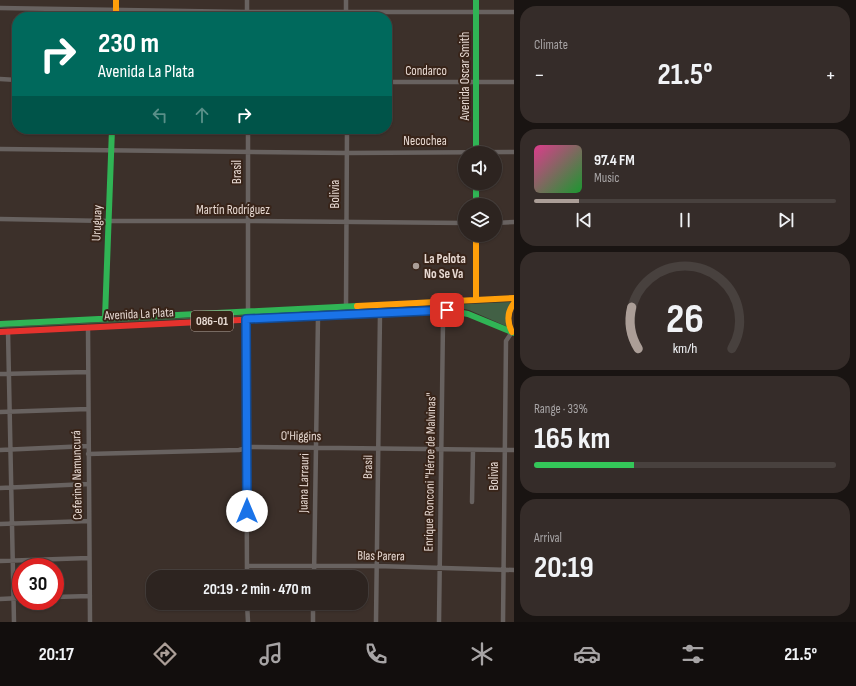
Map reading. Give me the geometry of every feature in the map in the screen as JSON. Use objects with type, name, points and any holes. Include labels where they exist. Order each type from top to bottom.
[{"type":"main road","points":[[116,0],[116,12]]},
{"type":"main road","name":"Avenida Oscar Smith","points":[[476,0],[476,146]]},
{"type":"main road","name":"Uruguay","points":[[105,318],[112,134]]},
{"type":"main road","points":[[476,242],[476,300]]},
{"type":"main road","name":"Avenida La Plata","points":[[0,324],[514,298]]},
{"type":"main road","points":[[513,332],[508,323],[508,313],[514,303]]},
{"type":"main road","name":"Avenida La Plata","points":[[0,332],[440,310],[458,311],[468,314],[513,332]]},
{"type":"street","points":[[247,0],[247,12]]},
{"type":"street","points":[[346,0],[346,12]]},
{"type":"street","points":[[0,8],[77,12]]},
{"type":"street","points":[[392,13],[514,12]]},
{"type":"street","points":[[0,79],[12,80]]},
{"type":"street","name":"Condarco","points":[[392,82],[514,82]]},
{"type":"street","name":"Brasil","points":[[248,134],[248,312]]},
{"type":"street","name":"Bolivia","points":[[346,306],[347,134]]},
{"type":"street","name":"Necochea","points":[[0,149],[346,153],[458,152]]},
{"type":"street","name":"Necochea","points":[[502,152],[514,152]]},
{"type":"street","name":"Martín Rodríguez","points":[[0,219],[458,223]]},
{"type":"street","points":[[502,223],[514,222]]},
{"type":"street","name":"Brasil","points":[[376,622],[380,313]]},
{"type":"street","name":"Juana Larrauri","points":[[314,570],[318,316]]},
{"type":"street","points":[[246,319],[247,570]]},
{"type":"street","name":"Enrique Ronconi \"Héroe de Malvinas\"","points":[[439,622],[442,322]]},
{"type":"street","name":"Ceferino Namuncurá","points":[[88,327],[90,622]]},
{"type":"street","points":[[8,332],[13,558]]},
{"type":"street","name":"Bolivia","points":[[504,622],[506,341],[513,332]]},
{"type":"street","points":[[0,374],[88,372]]},
{"type":"street","points":[[0,412],[88,409]]},
{"type":"street","points":[[0,450],[88,446]]},
{"type":"street","name":"O'Higgins","points":[[88,454],[239,450],[246,448],[514,450]]},
{"type":"street","points":[[472,502],[473,450]]},
{"type":"street","points":[[0,488],[88,484]]},
{"type":"street","points":[[0,524],[89,521]]},
{"type":"street","points":[[64,559],[90,558]]},
{"type":"street","points":[[0,561],[12,561]]},
{"type":"street","name":"Blas Parera","points":[[247,566],[377,566],[514,570]]},
{"type":"street","points":[[64,597],[90,596]]},
{"type":"street","points":[[0,599],[12,599]]},
{"type":"street","points":[[13,610],[14,622]]},
{"type":"street","points":[[247,610],[248,622]]},
{"type":"street","points":[[312,622],[313,610]]},
{"type":"green space","points":[[511,302],[508,327],[469,310],[451,306],[0,328],[0,327]]},
{"type":"traffic: fast","points":[[476,0],[476,146]]},
{"type":"traffic: fast","points":[[105,318],[112,134]]},
{"type":"traffic: fast","points":[[476,190],[476,198]]},
{"type":"traffic: fast","points":[[0,324],[357,306]]},
{"type":"traffic: fast","points":[[240,320],[447,310],[468,314],[514,333]]},
{"type":"traffic: slow","points":[[116,0],[116,12]]},
{"type":"traffic: slow","points":[[476,242],[476,300]]},
{"type":"traffic: slow","points":[[357,306],[514,298]]},
{"type":"traffic: slow","points":[[512,332],[508,317],[514,303]]},
{"type":"traffic: jam","points":[[0,332],[240,320]]},
{"type":"place","name":"La Pelota No Se Va","points":[[416,266]]},
{"type":"route","points":[[247,511],[246,319],[447,310]]}]
